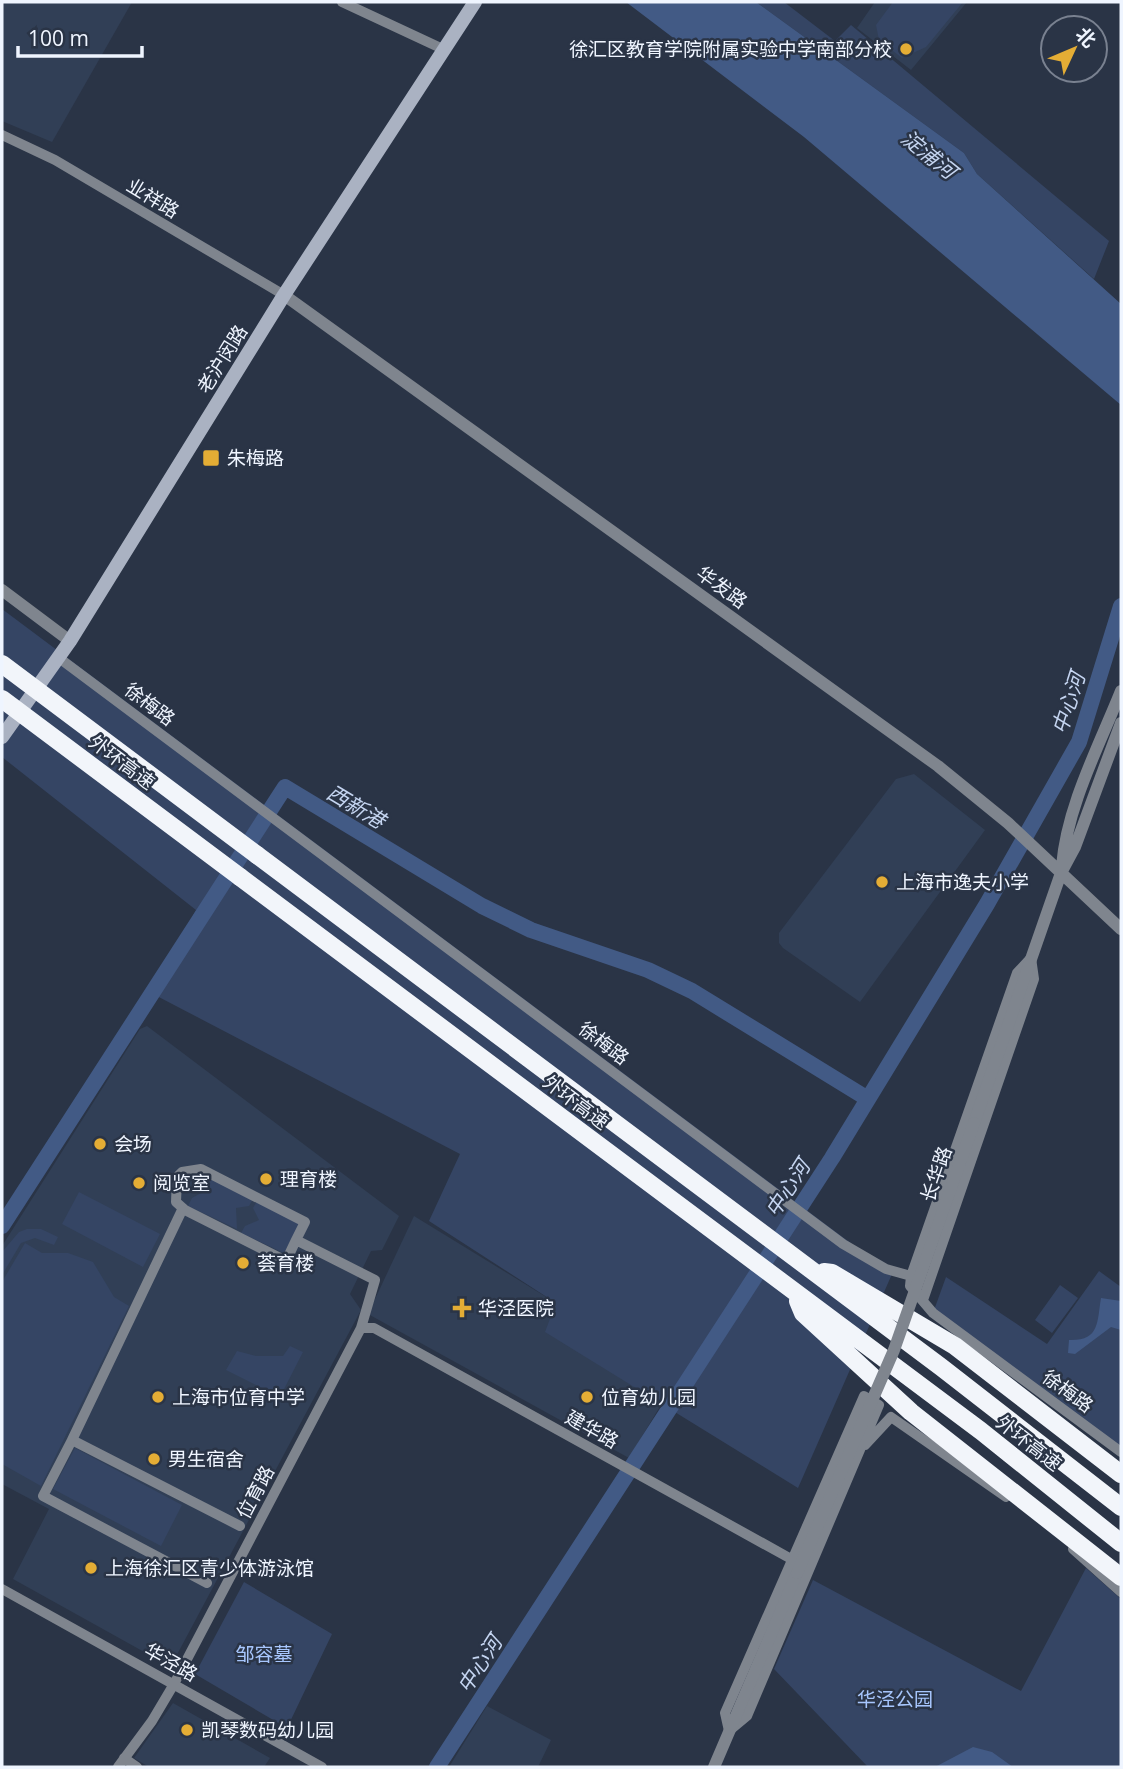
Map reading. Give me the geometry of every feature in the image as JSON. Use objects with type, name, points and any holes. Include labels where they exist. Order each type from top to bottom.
[{"type":"highway","name":"外环高速","points":[[2,664],[766,1236],[1121,1507]]},
{"type":"highway","name":"外环高速","points":[[2,699],[981,1431],[1121,1543]]},
{"type":"highway","points":[[811,1270],[832,1273],[939,1335],[1121,1474]]},
{"type":"highway","points":[[794,1292],[803,1313],[897,1399],[1121,1577]]},
{"type":"main road","name":"老沪闵路","points":[[2,737],[70,641],[284,295],[475,2]]},
{"type":"street","points":[[342,2],[445,50]]},
{"type":"street","name":"业祥路","points":[[2,135],[55,160],[284,295]]},
{"type":"street","name":"华发路","points":[[284,295],[938,766],[1008,823],[1121,929]]},
{"type":"street","points":[[2,590],[70,641]]},
{"type":"street","name":"徐梅路","points":[[59,658],[784,1200],[886,1269],[911,1276],[910,1286],[933,1313],[1121,1452]]},
{"type":"street","name":"长华路","points":[[1061,873],[1063,844],[1121,691]]},
{"type":"street","name":"长华路","points":[[714,1767],[894,1350],[1061,873],[1075,847],[1121,723]]},
{"type":"street","name":"长华路","points":[[911,1276],[1017,973],[1031,958]]},
{"type":"street","name":"长华路","points":[[923,1300],[1034,979],[1031,958]]},
{"type":"street","points":[[201,1169],[305,1222],[296,1240],[286,1261],[183,1208],[176,1202],[174,1193],[177,1177],[182,1172],[201,1169]]},
{"type":"street","points":[[183,1208],[43,1496],[207,1583]]},
{"type":"street","name":"位育路","points":[[121,1763],[152,1721],[174,1684],[361,1328],[375,1280],[296,1240]]},
{"type":"street","name":"建华路","points":[[361,1328],[374,1328],[793,1560]]},
{"type":"street","name":"长华路","points":[[864,1396],[879,1405],[747,1716],[729,1731],[725,1713],[864,1396]]},
{"type":"street","points":[[860,1451],[891,1418],[1040,1520],[1121,1592]]},
{"type":"street","points":[[72,1440],[240,1526]]},
{"type":"street","name":"华泾路","points":[[2,1589],[322,1767]]},
{"type":"street","points":[[121,1763],[137,1767]]},
{"type":"shaded area","points":[[2,2],[132,2],[52,142],[2,121]]},
{"type":"shaded area","name":"徐汇区教育学院附属实验中学南部分校","points":[[875,2],[967,2],[911,70],[857,28]]},
{"type":"shaded area","name":"上海市逸夫小学","points":[[914,774],[985,830],[860,1002],[783,948],[779,943],[779,933],[896,779]]},
{"type":"shaded area","name":"上海市位育中学","points":[[147,1026],[399,1216],[382,1250],[371,1251],[350,1294],[361,1310],[172,1664],[164,1663],[13,1579],[49,1509],[2,1484],[2,1246],[140,1029]]},
{"type":"shaded area","name":"华泾医院","points":[[414,1216],[556,1303],[662,1403],[629,1458],[368,1314]]},
{"type":"shaded area","name":"凯琴数码幼儿园","points":[[173,1703],[270,1758],[264,1767],[149,1767],[134,1758]]},
{"type":"shaded area","points":[[487,1706],[551,1740],[538,1767],[449,1767]]},
{"type":"green space","points":[[756,2],[784,2],[835,41],[851,25],[1109,241],[1094,279],[977,174],[964,153]]},
{"type":"green space","name":"徐汇区教育学院附属实验中学南部分校","points":[[893,2],[963,2],[926,47],[902,58],[879,40],[876,25]]},
{"type":"green space","points":[[2,609],[892,1274],[798,1488],[545,1332],[556,1303],[429,1221],[460,1154],[153,994],[196,910],[2,757]]},
{"type":"green space","points":[[203,1173],[253,1199],[249,1206],[236,1208],[237,1229],[188,1206],[192,1198],[203,1192],[203,1184],[199,1182]]},
{"type":"green space","points":[[79,1192],[160,1234],[143,1267],[62,1224]]},
{"type":"green space","points":[[257,1201],[299,1224],[284,1253],[241,1233],[245,1226],[259,1220],[253,1208]]},
{"type":"green space","points":[[41,1229],[58,1237],[54,1245],[35,1238],[21,1243],[2,1275],[2,1252],[19,1232]]},
{"type":"green space","points":[[25,1243],[42,1253],[68,1253],[93,1262],[114,1297],[129,1306],[41,1486],[2,1464],[2,1282]]},
{"type":"green space","points":[[1099,1271],[1121,1287],[1121,1452],[933,1313],[946,1277],[1047,1344]]},
{"type":"green space","points":[[1060,1285],[1078,1298],[1052,1333],[1035,1320]]},
{"type":"green space","points":[[290,1346],[303,1352],[280,1397],[226,1370],[237,1351],[256,1356],[283,1356]]},
{"type":"green space","points":[[75,1448],[182,1505],[161,1546],[53,1489]]},
{"type":"green space","name":"华泾公园","points":[[1086,1568],[1121,1599],[1121,1767],[868,1767],[774,1669],[813,1580],[1021,1691]]},
{"type":"green space","name":"邹容墓","points":[[244,1582],[332,1634],[287,1728],[195,1674]]},
{"type":"water","name":"淀浦河","points":[[626,2],[756,2],[964,153],[977,174],[1121,304],[1121,405],[804,137]]},
{"type":"water","points":[[1101,1298],[1121,1301],[1121,1330],[1111,1327],[1075,1354],[1068,1353],[1069,1340],[1087,1337],[1095,1328]]},
{"type":"water","points":[[973,1747],[992,1752],[1013,1767],[935,1767]]},
{"type":"waterway","name":"中心河","points":[[437,1767],[832,1158],[987,904],[1079,742],[1121,606]]},
{"type":"waterway","name":"西新港","points":[[2,1226],[285,787],[482,906],[531,930],[648,970],[692,991],[868,1099]]},
{"type":"place","name":"徐汇区教育学院附属实验中学南部分校","points":[[906,49]]},
{"type":"place","name":"朱梅路","points":[[211,458]]},
{"type":"place","name":"上海市逸夫小学","points":[[882,882]]},
{"type":"place","name":"会场","points":[[100,1144]]},
{"type":"place","name":"理育楼","points":[[266,1179]]},
{"type":"place","name":"阅览室","points":[[139,1183]]},
{"type":"place","name":"荟育楼","points":[[243,1263]]},
{"type":"place","name":"华泾医院","points":[[462,1308]]},
{"type":"place","name":"上海市位育中学","points":[[158,1397]]},
{"type":"place","name":"位育幼儿园","points":[[587,1397]]},
{"type":"place","name":"男生宿舍","points":[[154,1459]]},
{"type":"place","name":"上海徐汇区青少体游泳馆","points":[[91,1568]]},
{"type":"place","name":"凯琴数码幼儿园","points":[[187,1730]]}]
